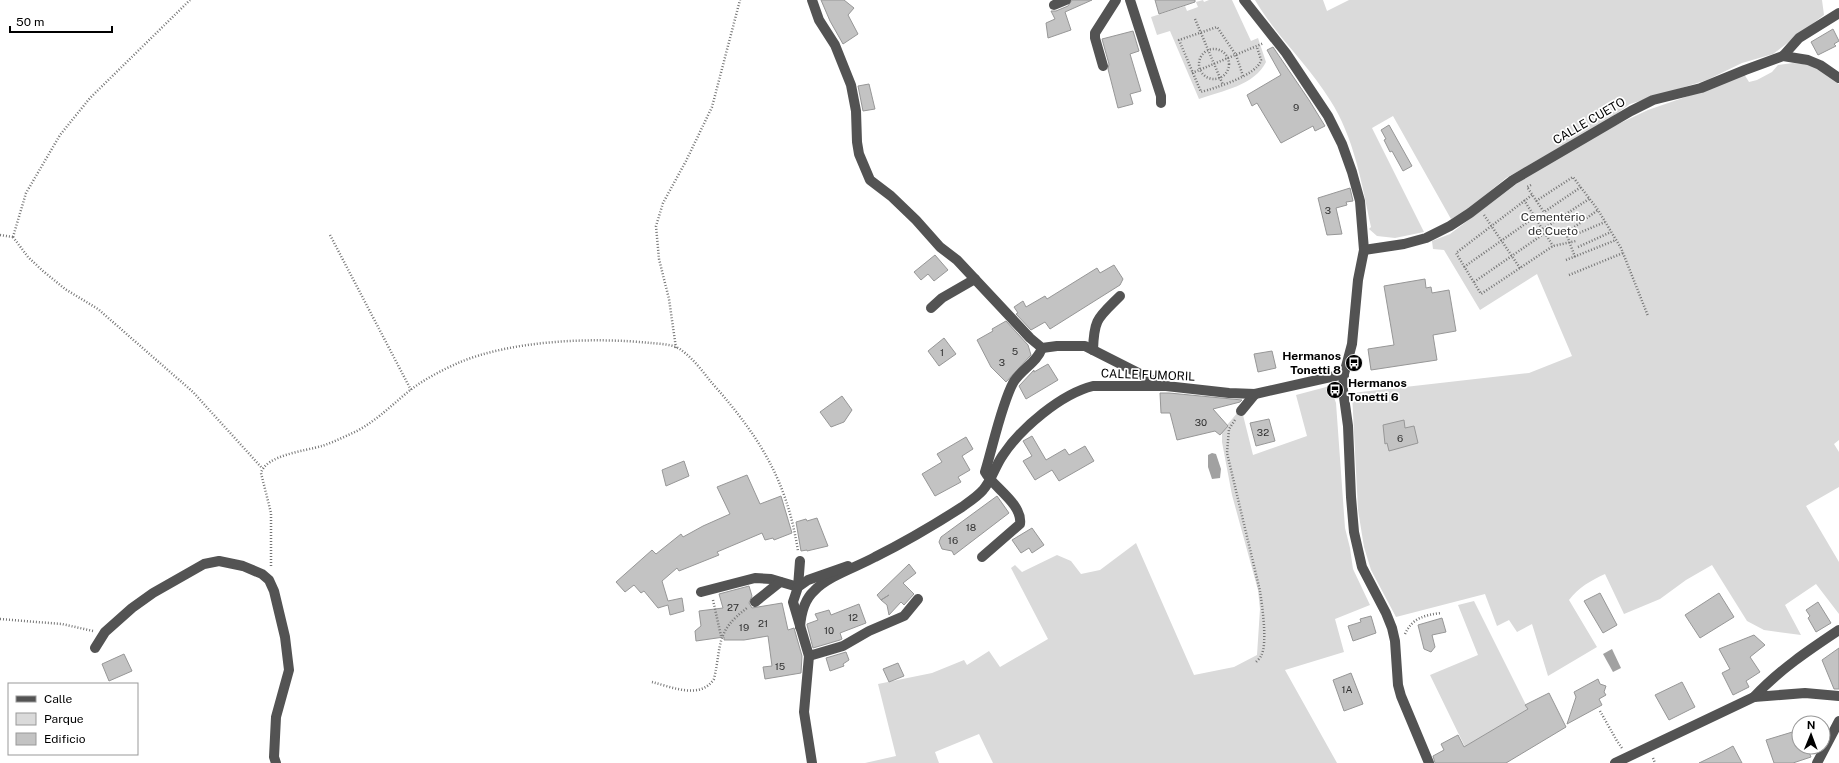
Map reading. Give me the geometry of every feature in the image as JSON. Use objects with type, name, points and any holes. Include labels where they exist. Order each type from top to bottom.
[{"type":"street","points":[[812,0],[819,20],[835,45],[851,85],[856,111],[858,148],[864,169],[870,180],[891,196],[916,220],[940,247],[957,260],[1030,338],[1042,348],[1057,346],[1085,346],[1166,386]]},
{"type":"street","points":[[1054,5],[1066,0]]},
{"type":"street","points":[[1103,66],[1095,38],[1096,33],[1116,0]]},
{"type":"street","points":[[1130,0],[1162,103]]},
{"type":"street","points":[[1244,0],[1286,53],[1319,100],[1342,144],[1360,201],[1364,250],[1358,280],[1352,344],[1344,374],[1343,390],[1348,426],[1354,532],[1362,567],[1386,613],[1392,628],[1398,685],[1408,714],[1429,763]]},
{"type":"street","points":[[1783,56],[1799,38],[1839,13]]},
{"type":"street","name":"CALLE CUETO","points":[[1364,250],[1404,244],[1426,238],[1470,213],[1513,180],[1653,100],[1701,88],[1783,56],[1808,60],[1820,65],[1839,78]]},
{"type":"street","points":[[931,308],[942,298],[975,279]]},
{"type":"street","points":[[1093,350],[1094,331],[1098,319],[1120,296]]},
{"type":"street","points":[[982,557],[1020,524],[1021,519],[1012,502],[1003,491],[989,480],[985,472],[1010,390],[1021,373],[1036,360],[1042,348]]},
{"type":"street","name":"CALLE FUMORIL","points":[[800,627],[802,612],[807,599],[814,590],[827,581],[914,537],[961,507],[983,490],[1003,455],[1026,428],[1066,398],[1082,389],[1093,386],[1166,386],[1229,393],[1255,394],[1344,374]]},
{"type":"street","points":[[1241,411],[1255,394]]},
{"type":"street","name":"CALLE FUMORIL","points":[[798,587],[808,580],[831,571],[876,557]]},
{"type":"street","points":[[95,648],[106,632],[132,608],[153,593],[204,564],[220,561],[243,566],[262,574],[269,580],[274,591],[285,637],[289,670],[276,717],[274,758],[276,763]]},
{"type":"street","name":"CALLE FUMORIL","points":[[800,561],[798,587],[793,602],[809,656],[809,672],[804,712],[812,763]]},
{"type":"street","points":[[706,591],[755,578],[765,578],[798,587]]},
{"type":"street","points":[[755,602],[780,582]]},
{"type":"street","points":[[809,656],[843,646],[869,631],[904,616],[918,599]]},
{"type":"street","points":[[1615,763],[1754,697],[1773,678],[1839,630]]},
{"type":"street","points":[[1754,697],[1805,693],[1839,696]]},
{"type":"street","points":[[1817,763],[1839,721]]},
{"type":"path","points":[[13,237],[26,193],[60,135],[90,98],[190,0]]},
{"type":"path","points":[[676,348],[669,299],[659,258],[656,226],[663,203],[686,161],[712,107],[740,0]]},
{"type":"path","points":[[1195,19],[1223,85]]},
{"type":"path","points":[[1244,76],[1236,55],[1217,27],[1179,40],[1201,92],[1244,76],[1260,64],[1257,47]]},
{"type":"path","points":[[1192,73],[1274,39]]},
{"type":"path","points":[[1208,50],[1223,52],[1228,58],[1226,73],[1220,78],[1212,79],[1205,76],[1200,70],[1199,62],[1202,55],[1208,50]]},
{"type":"path","points":[[1536,201],[1573,177],[1598,210],[1616,240],[1648,316]]},
{"type":"path","points":[[1533,184],[1527,187],[1544,212],[1581,187]]},
{"type":"path","points":[[1532,195],[1456,253],[1481,294],[1553,246],[1576,241]]},
{"type":"path","points":[[1543,229],[1589,199]]},
{"type":"path","points":[[1524,200],[1553,246]]},
{"type":"path","points":[[1575,257],[1566,233],[1598,210]]},
{"type":"path","points":[[1480,216],[1483,214],[1520,268]]},
{"type":"path","points":[[1464,267],[1535,217]]},
{"type":"path","points":[[1574,235],[1605,222]]},
{"type":"path","points":[[1578,247],[1611,232]]},
{"type":"path","points":[[1474,282],[1545,233]]},
{"type":"path","points":[[0,235],[13,237],[28,257],[43,271],[65,289],[98,310],[193,392],[262,468]]},
{"type":"path","points":[[330,235],[411,390]]},
{"type":"path","points":[[1566,260],[1616,240]]},
{"type":"path","points":[[1570,275],[1623,254]]},
{"type":"path","points":[[269,580],[272,553],[271,512],[261,473],[262,468],[267,463],[321,446],[371,424],[411,390],[458,363],[488,353],[523,347],[603,340],[631,341],[681,349],[718,390],[760,445],[777,474],[794,526],[800,561]]},
{"type":"path","points":[[1241,411],[1229,429],[1227,453],[1260,591],[1264,626],[1264,645],[1262,655],[1255,663]]},
{"type":"path","points":[[706,591],[721,637]]},
{"type":"path","points":[[652,682],[680,690],[696,691],[710,684],[714,679],[721,637],[730,622],[755,602]]},
{"type":"path","points":[[1404,636],[1409,626],[1418,618],[1430,614],[1441,613]]},
{"type":"path","points":[[0,619],[62,624],[106,632]]},
{"type":"path","points":[[1600,711],[1617,741]]},
{"type":"path","points":[[1653,758],[1655,763]]},
{"type":"green space","points":[[1203,0],[1204,2],[1209,0],[1232,0],[1251,41],[1258,38],[1266,62],[1261,70],[1246,82],[1199,99],[1170,31],[1157,35],[1151,17],[1185,6],[1187,11],[1198,7],[1196,2]]},
{"type":"green space","points":[[1255,0],[1323,0],[1327,11],[1349,0],[1822,0],[1824,15],[1773,54],[1742,63],[1707,80],[1630,104],[1608,120],[1506,178],[1466,211],[1451,219],[1393,116],[1372,128],[1424,232],[1395,238],[1377,236],[1369,229],[1371,227],[1356,161],[1338,114],[1312,74],[1272,26]]},
{"type":"green space","name":"Cementerio de Cueto","points":[[1793,63],[1808,65],[1818,69],[1839,84],[1839,440],[1834,444],[1839,452],[1839,487],[1806,506],[1839,562],[1839,614],[1816,584],[1785,605],[1801,635],[1764,630],[1747,621],[1712,565],[1686,580],[1660,599],[1624,614],[1605,574],[1585,585],[1569,600],[1597,647],[1548,676],[1532,624],[1517,632],[1509,620],[1497,626],[1485,594],[1396,617],[1371,570],[1364,547],[1358,510],[1352,393],[1529,373],[1572,356],[1537,274],[1480,310],[1444,250],[1433,249],[1432,241],[1450,234],[1515,185],[1566,151],[1612,127],[1648,110],[1697,93],[1744,74],[1749,82],[1757,80],[1772,72],[1778,65]]},
{"type":"green space","points":[[1330,386],[1336,403],[1345,528],[1353,569],[1370,605],[1335,619],[1344,652],[1285,670],[1337,763],[993,763],[979,734],[935,752],[939,763],[865,763],[896,756],[878,684],[932,673],[964,660],[967,665],[989,651],[1000,667],[1048,639],[1011,568],[1015,565],[1022,572],[1057,555],[1071,561],[1081,574],[1100,570],[1136,543],[1194,675],[1234,667],[1257,655],[1260,609],[1258,590],[1232,495],[1222,442],[1222,431],[1238,412],[1243,415],[1253,455],[1307,436],[1296,395]]},
{"type":"green space","points":[[1474,601],[1528,709],[1465,747],[1430,675],[1478,655],[1458,605]]},
{"type":"shaded area","points":[[1212,453],[1216,454],[1221,469],[1220,478],[1212,479],[1208,467],[1208,455]]},
{"type":"shaded area","points":[[1612,649],[1621,668],[1613,672],[1603,654]]},
{"type":"building","points":[[821,0],[844,0],[854,8],[848,15],[858,34],[843,44],[830,21]]},
{"type":"building","points":[[1072,0],[1092,0],[1065,12],[1071,30],[1048,38],[1046,23],[1055,19],[1051,11],[1056,11],[1068,6]]},
{"type":"building","points":[[1155,0],[1195,0],[1195,2],[1159,14]]},
{"type":"building","points":[[1833,29],[1839,41],[1834,44],[1836,46],[1818,55],[1811,42]]},
{"type":"building","points":[[1133,31],[1139,51],[1130,54],[1141,91],[1130,94],[1133,104],[1118,108],[1102,39]]},
{"type":"building","points":[[1273,47],[1325,126],[1315,131],[1313,126],[1281,143],[1257,103],[1252,106],[1247,95],[1281,75],[1267,50]]},
{"type":"building","points":[[869,84],[875,109],[863,111],[858,86]]},
{"type":"building","points":[[1389,125],[1412,166],[1403,171],[1384,140],[1386,139],[1381,130]]},
{"type":"building","points":[[1350,188],[1353,201],[1346,202],[1347,205],[1336,208],[1342,234],[1327,235],[1318,198]]},
{"type":"building","points":[[935,255],[948,270],[934,281],[928,274],[921,280],[914,272]]},
{"type":"building","points":[[1114,265],[1123,279],[1120,285],[1050,329],[1045,322],[1031,330],[1016,314],[1018,313],[1014,307],[1023,301],[1026,307],[1045,296],[1047,299],[1097,268],[1100,273]]},
{"type":"building","points":[[1425,279],[1426,288],[1431,287],[1432,293],[1449,290],[1456,331],[1433,335],[1437,360],[1371,370],[1368,349],[1394,345],[1384,286]]},
{"type":"building","points":[[1006,321],[1028,345],[1031,355],[1006,382],[991,367],[977,340],[993,331],[992,329]]},
{"type":"building","points":[[944,338],[956,354],[939,366],[928,351]]},
{"type":"building","points":[[1272,351],[1276,368],[1258,372],[1254,354]]},
{"type":"building","points":[[1048,364],[1058,380],[1026,399],[1019,386],[1034,370],[1034,372]]},
{"type":"building","points":[[1160,393],[1242,400],[1240,402],[1213,409],[1228,426],[1220,435],[1215,431],[1177,440],[1170,413],[1161,413]]},
{"type":"building","points":[[842,396],[852,410],[844,422],[831,427],[820,412]]},
{"type":"building","points":[[1269,419],[1275,441],[1256,446],[1250,423]]},
{"type":"building","points":[[1404,420],[1405,428],[1414,426],[1418,443],[1389,451],[1387,443],[1385,444],[1383,425]]},
{"type":"building","points":[[1032,436],[1046,460],[1065,449],[1069,455],[1085,446],[1094,461],[1059,481],[1052,470],[1035,480],[1023,461],[1032,456],[1023,441]]},
{"type":"building","points":[[966,437],[973,449],[962,456],[970,470],[958,477],[961,482],[935,496],[922,474],[942,462],[937,454]]},
{"type":"building","points":[[684,461],[689,476],[666,486],[662,470]]},
{"type":"building","points":[[747,475],[760,504],[781,496],[792,533],[774,540],[773,538],[765,540],[762,533],[717,552],[719,555],[679,571],[677,568],[662,581],[668,601],[682,598],[684,611],[670,615],[668,605],[658,608],[644,591],[641,593],[634,585],[625,592],[616,582],[652,550],[656,554],[681,534],[683,537],[730,514],[717,487]]},
{"type":"building","points":[[997,496],[1009,513],[954,555],[952,551],[942,549],[939,542],[941,537]]},
{"type":"building","points":[[817,518],[828,546],[801,551],[796,522]]},
{"type":"building","points":[[1032,528],[1044,545],[1032,553],[1029,548],[1021,553],[1012,540]]},
{"type":"building","points":[[909,564],[916,573],[903,583],[914,594],[904,605],[901,602],[889,615],[887,605],[877,595]]},
{"type":"building","points":[[749,586],[752,596],[749,603],[752,608],[782,603],[788,630],[794,628],[802,656],[801,673],[765,679],[763,667],[772,666],[768,636],[744,640],[724,640],[724,637],[696,641],[695,631],[701,626],[699,611],[723,608],[719,594]]},
{"type":"building","points":[[1600,593],[1617,625],[1603,633],[1584,601]]},
{"type":"building","points":[[1719,593],[1734,617],[1700,638],[1685,615]]},
{"type":"building","points":[[1818,602],[1831,623],[1816,632],[1808,618],[1810,616],[1806,610]]},
{"type":"building","points":[[859,604],[866,623],[840,633],[842,639],[840,640],[813,648],[807,624],[818,620],[815,614],[829,610],[831,615]]},
{"type":"building","points":[[1371,616],[1376,633],[1353,641],[1348,626],[1361,622],[1360,619]]},
{"type":"building","points":[[1442,618],[1446,632],[1432,635],[1435,647],[1431,652],[1424,649],[1418,625]]},
{"type":"building","points":[[1754,635],[1765,645],[1750,657],[1760,672],[1746,681],[1749,687],[1733,695],[1722,673],[1730,669],[1719,649]]},
{"type":"building","points":[[1839,648],[1839,689],[1834,689],[1822,660]]},
{"type":"building","points":[[846,652],[849,660],[843,664],[844,666],[830,671],[826,658]]},
{"type":"building","points":[[124,654],[132,671],[109,681],[102,664]]},
{"type":"building","points":[[898,663],[904,676],[889,682],[883,669]]},
{"type":"building","points":[[1351,673],[1363,704],[1344,711],[1333,680]]},
{"type":"building","points":[[1598,679],[1600,684],[1606,686],[1604,692],[1606,695],[1599,699],[1602,705],[1567,724],[1576,697],[1574,692]]},
{"type":"building","points":[[1682,682],[1695,707],[1669,720],[1655,695]]},
{"type":"building","points":[[1549,693],[1566,727],[1506,763],[1435,763],[1433,756],[1444,750],[1441,744],[1458,735],[1464,747],[1528,709],[1525,705]]},
{"type":"building","points":[[1791,732],[1791,755],[1810,755],[1811,757],[1793,763],[1774,763],[1766,740]]},
{"type":"building","points":[[1733,746],[1742,763],[1699,763],[1722,752]]},
{"type":"place","name":"Hermanos Tonetti 8","points":[[1354,363]]},
{"type":"place","name":"Hermanos Tonetti 6","points":[[1335,390]]}]
